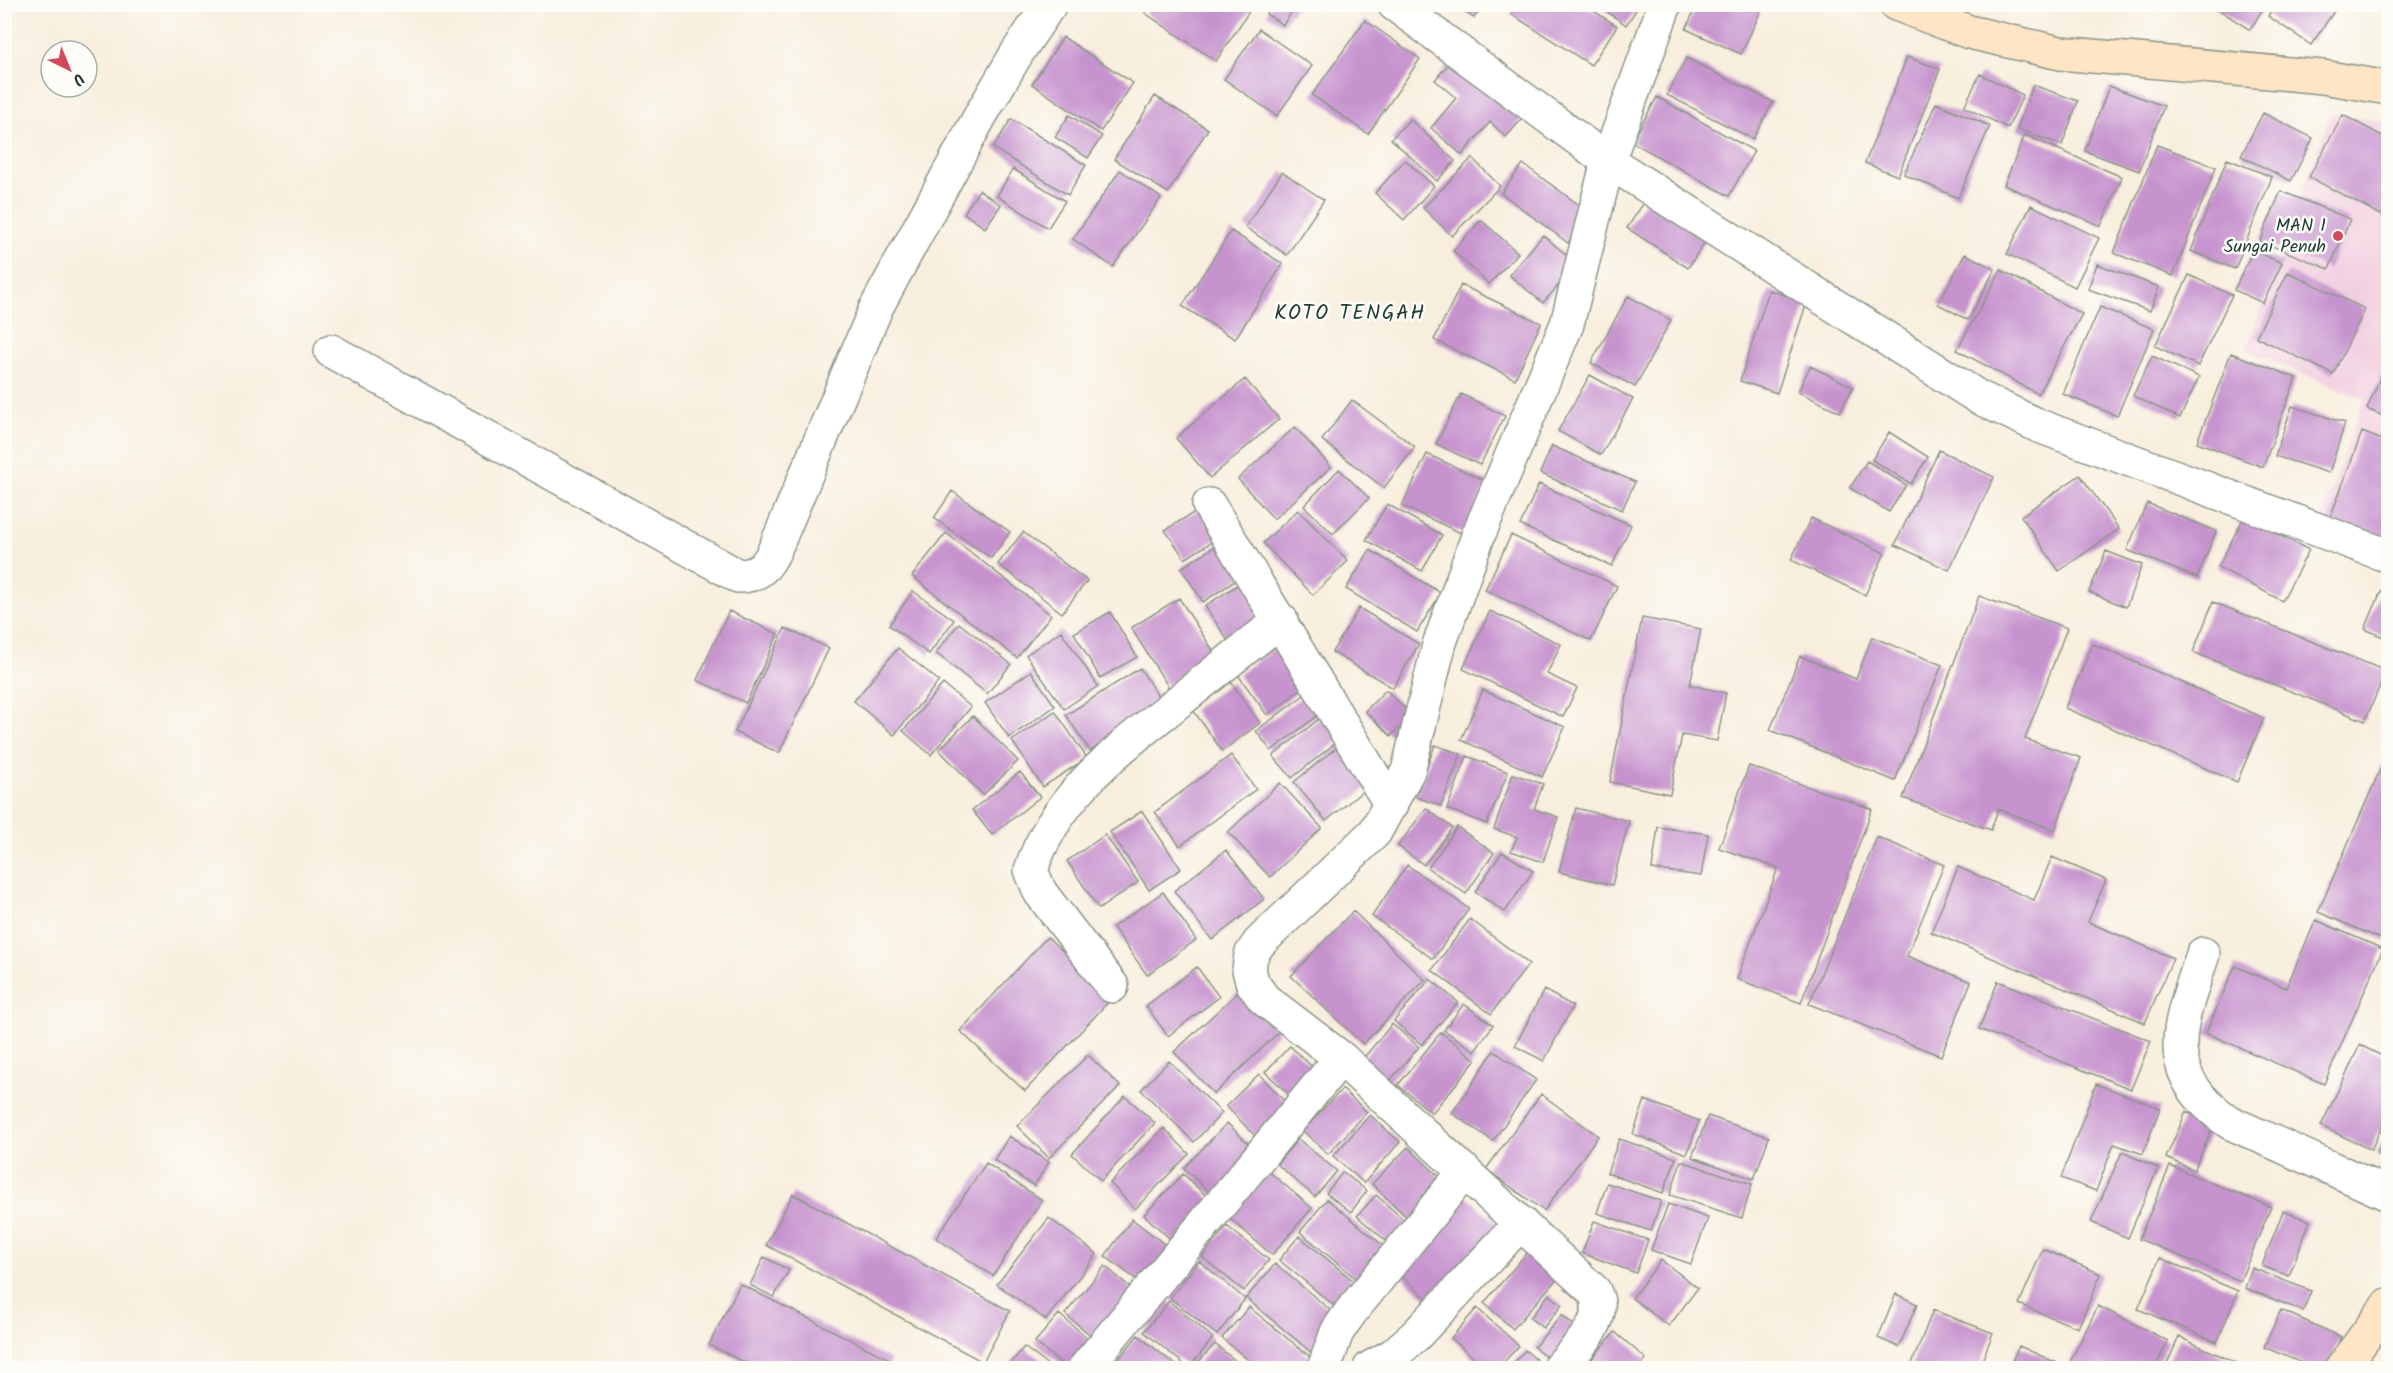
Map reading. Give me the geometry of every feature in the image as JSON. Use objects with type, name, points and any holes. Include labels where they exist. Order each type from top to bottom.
[{"type":"street","points":[[331,351],[738,576],[750,576],[760,572],[770,561],[876,308],[979,118],[1017,53],[1050,4]]},
{"type":"street","points":[[1394,4],[1608,161],[1968,390],[2010,413],[2061,435],[2388,555]]},
{"type":"street","points":[[1559,1368],[1592,1328],[1599,1313],[1599,1300],[1586,1281],[1341,1058],[1264,999],[1253,984],[1249,970],[1251,956],[1259,944],[1375,832],[1408,771],[1439,645],[1474,547],[1567,324],[1608,161],[1665,4]]},
{"type":"street","points":[[1896,4],[1970,32],[2060,53],[2323,77],[2388,88]]},
{"type":"street","points":[[1209,505],[1281,620],[1391,805]]},
{"type":"street","points":[[1112,986],[1040,892],[1031,870],[1037,851],[1054,821],[1079,788],[1108,757],[1281,620]]},
{"type":"street","points":[[2203,954],[2184,1012],[2179,1036],[2182,1063],[2189,1084],[2209,1108],[2229,1122],[2388,1194]]},
{"type":"street","points":[[1085,1368],[1341,1058]]},
{"type":"street","points":[[1324,1368],[1337,1332],[1350,1313],[1465,1171]]},
{"type":"street","points":[[1370,1368],[1393,1354],[1416,1335],[1521,1223]]},
{"type":"street","points":[[2342,1368],[2388,1305]]},
{"type":"shaded area","name":"MAN 1 Sungai Penuh","points":[[2331,113],[2388,123],[2388,546],[2320,522],[2364,399],[2246,350]]},
{"type":"building","points":[[1151,4],[1254,4],[1216,61],[1145,13]]},
{"type":"building","points":[[1272,4],[1297,4],[1283,25],[1266,14]]},
{"type":"building","points":[[1454,4],[1483,4],[1474,18]]},
{"type":"building","points":[[1517,4],[1583,4],[1617,26],[1591,65],[1511,14]]},
{"type":"building","points":[[1596,4],[1640,4],[1626,25]]},
{"type":"building","points":[[1697,4],[1764,4],[1741,54],[1686,29]]},
{"type":"building","points":[[2210,4],[2266,4],[2250,30]]},
{"type":"building","points":[[2275,4],[2339,4],[2311,45],[2268,16]]},
{"type":"building","points":[[1365,20],[1420,59],[1368,134],[1312,95]]},
{"type":"building","points":[[1259,29],[1312,66],[1277,116],[1224,79]]},
{"type":"building","points":[[1063,37],[1133,83],[1101,131],[1032,84]]},
{"type":"building","points":[[1457,54],[1527,113],[1506,137],[1490,122],[1462,155],[1431,128],[1456,98],[1435,80]]},
{"type":"building","points":[[1907,57],[1940,69],[1898,176],[1865,163]]},
{"type":"building","points":[[1686,58],[1773,102],[1753,139],[1667,95]]},
{"type":"building","points":[[1980,74],[2023,95],[2008,128],[1964,107]]},
{"type":"building","points":[[2033,85],[2078,101],[2062,145],[2017,129]]},
{"type":"building","points":[[2109,86],[2164,106],[2139,171],[2085,151]]},
{"type":"building","points":[[1155,96],[1208,129],[1168,193],[1114,159]]},
{"type":"building","points":[[1657,97],[1754,151],[1729,196],[1632,142]]},
{"type":"building","points":[[1936,103],[1990,126],[1958,198],[1904,174]]},
{"type":"building","points":[[2263,113],[2313,138],[2291,181],[2241,156]]},
{"type":"building","points":[[1069,115],[1102,136],[1088,158],[1055,137]]},
{"type":"building","points":[[2343,115],[2388,139],[2388,200],[2381,215],[2309,177]]},
{"type":"building","points":[[1011,119],[1086,165],[1068,195],[993,148]]},
{"type":"building","points":[[1410,119],[1455,161],[1437,181],[1391,139]]},
{"type":"building","points":[[2025,135],[2122,177],[2101,226],[2004,185]]},
{"type":"building","points":[[2157,145],[2216,167],[2173,276],[2114,253]]},
{"type":"building","points":[[1472,158],[1500,186],[1452,236],[1423,208]]},
{"type":"building","points":[[2227,159],[2272,177],[2235,269],[2191,251]]},
{"type":"building","points":[[1405,160],[1434,186],[1404,220],[1375,193]]},
{"type":"building","points":[[1523,164],[1590,213],[1568,243],[1501,193]]},
{"type":"building","points":[[1013,169],[1065,201],[1048,228],[997,196]]},
{"type":"building","points":[[1120,170],[1161,198],[1113,267],[1073,239]]},
{"type":"building","points":[[1282,172],[1324,200],[1287,255],[1245,227]]},
{"type":"building","points":[[979,190],[1001,205],[985,228],[964,213]]},
{"type":"building","points":[[2281,191],[2350,219],[2329,269],[2260,241]]},
{"type":"building","points":[[1649,195],[1710,234],[1688,268],[1627,228]]},
{"type":"building","points":[[2031,205],[2099,238],[2075,287],[2007,254]]},
{"type":"building","points":[[1481,220],[1518,253],[1489,284],[1453,251]]},
{"type":"building","points":[[1231,231],[1283,264],[1235,339],[1182,306]]},
{"type":"building","points":[[1543,235],[1577,264],[1543,303],[1509,275]]},
{"type":"building","points":[[2253,250],[2282,263],[2263,303],[2234,290]]},
{"type":"building","points":[[1965,254],[1995,269],[1968,320],[1938,304]]},
{"type":"building","points":[[2097,264],[2159,287],[2150,311],[2088,289]]},
{"type":"building","points":[[2001,270],[2082,314],[2038,394],[1957,350]]},
{"type":"building","points":[[2288,272],[2365,309],[2333,374],[2256,337]]},
{"type":"building","points":[[2189,275],[2232,295],[2198,366],[2155,346]]},
{"type":"building","points":[[1461,285],[1541,323],[1515,379],[1434,340]]},
{"type":"building","points":[[1769,290],[1807,302],[1777,393],[1740,381]]},
{"type":"building","points":[[1628,296],[1671,320],[1635,387],[1591,363]]},
{"type":"building","points":[[2100,307],[2154,329],[2117,416],[2063,394]]},
{"type":"building","points":[[2231,353],[2296,378],[2263,467],[2197,442]]},
{"type":"building","points":[[2152,356],[2199,377],[2180,418],[2133,396]]},
{"type":"building","points":[[2388,359],[2388,418],[2367,409]]},
{"type":"building","points":[[1810,366],[1853,387],[1840,412],[1798,392]]},
{"type":"building","points":[[1590,375],[1633,399],[1601,455],[1558,431]]},
{"type":"building","points":[[1245,379],[1279,419],[1210,478],[1176,438]]},
{"type":"building","points":[[1461,394],[1505,416],[1480,465],[1436,444]]},
{"type":"building","points":[[1352,400],[1415,447],[1384,488],[1322,440]]},
{"type":"building","points":[[2292,406],[2345,423],[2329,473],[2275,456]]},
{"type":"building","points":[[1295,427],[1331,467],[1274,519],[1238,479]]},
{"type":"building","points":[[1889,432],[1928,457],[1911,484],[1872,460]]},
{"type":"building","points":[[2362,432],[2388,442],[2388,530],[2384,542],[2329,521]]},
{"type":"building","points":[[1552,446],[1635,482],[1622,510],[1540,473]]},
{"type":"building","points":[[1939,450],[1994,477],[1949,570],[1895,545]]},
{"type":"building","points":[[1427,454],[1488,482],[1463,534],[1402,506]]},
{"type":"building","points":[[1867,461],[1906,485],[1889,512],[1850,488]]},
{"type":"building","points":[[1339,469],[1369,498],[1333,534],[1304,506]]},
{"type":"building","points":[[2080,475],[2119,529],[2059,571],[2021,516]]},
{"type":"building","points":[[1539,484],[1631,525],[1612,566],[1520,525]]},
{"type":"building","points":[[952,491],[1010,532],[991,558],[934,518]]},
{"type":"building","points":[[2147,503],[2216,531],[2197,578],[2127,550]]},
{"type":"building","points":[[1387,504],[1442,535],[1422,571],[1366,540]]},
{"type":"building","points":[[1203,507],[1221,536],[1185,559],[1165,530]]},
{"type":"building","points":[[1298,510],[1348,561],[1313,595],[1263,543]]},
{"type":"building","points":[[2244,517],[2309,550],[2282,601],[2218,567]]},
{"type":"building","points":[[1811,518],[1885,553],[1865,595],[1791,560]]},
{"type":"building","points":[[1023,532],[1087,581],[1062,613],[998,564]]},
{"type":"building","points":[[946,533],[1051,615],[1017,658],[912,576]]},
{"type":"building","points":[[1511,535],[1617,586],[1591,641],[1485,590]]},
{"type":"building","points":[[1225,540],[1247,573],[1203,602],[1181,568]]},
{"type":"building","points":[[1370,550],[1441,593],[1417,632],[1346,589]]},
{"type":"building","points":[[2106,551],[2142,565],[2126,607],[2089,592]]},
{"type":"building","points":[[2388,575],[2388,639],[2365,629]]},
{"type":"building","points":[[1248,578],[1275,618],[1232,647],[1205,606]]},
{"type":"building","points":[[913,591],[954,620],[929,654],[889,625]]},
{"type":"building","points":[[1979,596],[2067,628],[2025,739],[2081,758],[2055,830],[1998,809],[1991,830],[1903,798]]},
{"type":"building","points":[[1179,598],[1219,660],[1171,691],[1131,628]]},
{"type":"building","points":[[2213,602],[2386,671],[2365,721],[2193,652]]},
{"type":"building","points":[[1359,608],[1419,644],[1393,688],[1332,652]]},
{"type":"building","points":[[729,611],[778,634],[746,703],[697,680]]},
{"type":"building","points":[[1490,611],[1561,644],[1547,674],[1577,688],[1563,717],[1463,669]]},
{"type":"building","points":[[1110,612],[1137,657],[1100,678],[1074,633]]},
{"type":"building","points":[[1642,618],[1701,629],[1690,685],[1726,693],[1717,741],[1682,735],[1670,794],[1610,782]]},
{"type":"building","points":[[959,623],[1011,664],[987,694],[936,653]]},
{"type":"building","points":[[785,628],[829,648],[779,753],[735,732]]},
{"type":"building","points":[[1061,631],[1098,686],[1064,709],[1026,655]]},
{"type":"building","points":[[1872,637],[1942,665],[1895,781],[1770,730],[1800,656],[1856,679]]},
{"type":"building","points":[[1283,641],[1312,681],[1267,715],[1238,675]]},
{"type":"building","points":[[2093,644],[2264,718],[2237,782],[2065,708]]},
{"type":"building","points":[[898,648],[939,681],[894,735],[854,701]]},
{"type":"building","points":[[1140,668],[1163,704],[1090,751],[1066,715]]},
{"type":"building","points":[[1031,671],[1055,706],[1009,738],[985,703]]},
{"type":"building","points":[[1231,682],[1260,723],[1222,751],[1193,710]]},
{"type":"building","points":[[943,684],[971,707],[931,755],[903,731]]},
{"type":"building","points":[[1311,690],[1326,709],[1271,751],[1256,731]]},
{"type":"building","points":[[1386,690],[1412,715],[1391,736],[1365,711]]},
{"type":"building","points":[[1483,690],[1565,727],[1542,777],[1461,740]]},
{"type":"building","points":[[1055,711],[1087,758],[1043,787],[1012,741]]},
{"type":"building","points":[[1325,714],[1344,736],[1292,778],[1273,756]]},
{"type":"building","points":[[973,716],[1018,761],[983,795],[939,750]]},
{"type":"building","points":[[1342,743],[1374,782],[1326,821],[1294,782]]},
{"type":"building","points":[[1435,745],[1461,754],[1441,806],[1416,797]]},
{"type":"building","points":[[1231,755],[1256,789],[1180,846],[1155,812]]},
{"type":"building","points":[[1467,756],[1508,772],[1487,824],[1447,809]]},
{"type":"building","points":[[2383,763],[2388,765],[2388,937],[2386,941],[2318,912]]},
{"type":"building","points":[[1749,766],[1872,809],[1801,1003],[1737,979],[1778,868],[1719,848]]},
{"type":"building","points":[[1020,772],[1040,797],[992,835],[972,810]]},
{"type":"building","points":[[1513,774],[1543,784],[1534,809],[1558,817],[1543,862],[1511,851],[1517,837],[1494,829]]},
{"type":"building","points":[[1280,783],[1322,828],[1270,877],[1228,832]]},
{"type":"building","points":[[1426,808],[1452,828],[1424,865],[1398,846]]},
{"type":"building","points":[[1576,808],[1629,821],[1612,885],[1559,872]]},
{"type":"building","points":[[1142,811],[1181,869],[1149,890],[1110,832]]},
{"type":"building","points":[[1457,827],[1494,853],[1466,894],[1428,868]]},
{"type":"building","points":[[1658,827],[1708,834],[1701,876],[1652,869]]},
{"type":"building","points":[[1105,835],[1138,882],[1099,909],[1067,861]]},
{"type":"building","points":[[1877,837],[1944,865],[1907,956],[1971,982],[1941,1056],[1809,1004]]},
{"type":"building","points":[[1226,850],[1264,899],[1212,940],[1174,891]]},
{"type":"building","points":[[1502,852],[1533,871],[1505,912],[1475,892]]},
{"type":"building","points":[[2052,857],[2106,880],[2088,922],[2173,958],[2145,1023],[1931,932],[1958,867],[2034,900]]},
{"type":"building","points":[[1407,865],[1469,909],[1433,959],[1372,916]]},
{"type":"building","points":[[1163,892],[1196,940],[1147,975],[1113,927]]},
{"type":"building","points":[[1353,911],[1425,980],[1363,1044],[1291,976]]},
{"type":"building","points":[[1470,919],[1529,964],[1491,1014],[1432,970]]},
{"type":"building","points":[[2316,920],[2383,949],[2324,1084],[2206,1033],[2235,966],[2286,988]]},
{"type":"building","points":[[1047,937],[1113,997],[1025,1091],[960,1031]]},
{"type":"building","points":[[1197,967],[1219,997],[1168,1036],[1146,1006]]},
{"type":"building","points":[[1430,979],[1458,1002],[1422,1045],[1394,1021]]},
{"type":"building","points":[[1998,981],[2151,1041],[2131,1089],[1979,1029]]},
{"type":"building","points":[[1240,990],[1279,1032],[1214,1094],[1174,1052]]},
{"type":"building","points":[[1544,990],[1573,1006],[1544,1061],[1515,1046]]},
{"type":"building","points":[[1464,1004],[1493,1025],[1475,1051],[1444,1030]]},
{"type":"building","points":[[1392,1024],[1419,1047],[1386,1085],[1360,1062]]},
{"type":"building","points":[[1441,1032],[1476,1060],[1432,1113],[1398,1085]]},
{"type":"building","points":[[2360,1045],[2388,1059],[2388,1113],[2371,1150],[2321,1126]]},
{"type":"building","points":[[1290,1046],[1321,1075],[1296,1101],[1265,1072]]},
{"type":"building","points":[[1494,1051],[1536,1080],[1493,1141],[1452,1113]]},
{"type":"building","points":[[1088,1055],[1120,1086],[1049,1158],[1017,1126]]},
{"type":"building","points":[[1169,1061],[1222,1113],[1194,1142],[1141,1090]]},
{"type":"building","points":[[1259,1074],[1291,1108],[1258,1139],[1226,1106]]},
{"type":"building","points":[[2096,1084],[2160,1108],[2143,1154],[2114,1144],[2096,1191],[2061,1178]]},
{"type":"building","points":[[1342,1089],[1367,1112],[1328,1154],[1303,1131]]},
{"type":"building","points":[[1541,1094],[1598,1136],[1544,1211],[1486,1169]]},
{"type":"building","points":[[1125,1096],[1155,1123],[1101,1181],[1072,1154]]},
{"type":"building","points":[[1645,1100],[1699,1121],[1687,1154],[1633,1134]]},
{"type":"building","points":[[2186,1112],[2214,1124],[2194,1170],[2166,1158]]},
{"type":"building","points":[[1370,1115],[1400,1142],[1364,1183],[1333,1156]]},
{"type":"building","points":[[1708,1116],[1769,1137],[1754,1179],[1692,1157]]},
{"type":"building","points":[[1227,1123],[1257,1152],[1214,1197],[1184,1168]]},
{"type":"building","points":[[1164,1128],[1189,1154],[1135,1209],[1110,1183]]},
{"type":"building","points":[[2388,1131],[2388,1160],[2377,1154]]},
{"type":"building","points":[[1009,1136],[1049,1162],[1034,1186],[994,1160]]},
{"type":"building","points":[[1298,1139],[1337,1171],[1315,1197],[1277,1164]]},
{"type":"building","points":[[1619,1139],[1676,1158],[1663,1193],[1607,1173]]},
{"type":"building","points":[[1408,1147],[1448,1185],[1413,1223],[1372,1184]]},
{"type":"building","points":[[2122,1152],[2158,1168],[2128,1238],[2091,1222]]},
{"type":"building","points":[[1681,1161],[1752,1184],[1742,1218],[1670,1195]]},
{"type":"building","points":[[986,1163],[1042,1200],[993,1276],[936,1238]]},
{"type":"building","points":[[2170,1166],[2271,1207],[2240,1281],[2139,1239]]},
{"type":"building","points":[[1267,1170],[1312,1208],[1272,1255],[1227,1216]]},
{"type":"building","points":[[1343,1172],[1367,1191],[1351,1212],[1326,1193]]},
{"type":"building","points":[[1183,1174],[1216,1205],[1178,1246],[1144,1215]]},
{"type":"building","points":[[1607,1183],[1661,1201],[1651,1231],[1597,1213]]},
{"type":"building","points":[[1463,1193],[1506,1231],[1439,1309],[1394,1270]]},
{"type":"building","points":[[793,1194],[1010,1311],[983,1362],[766,1245]]},
{"type":"building","points":[[1376,1195],[1412,1227],[1393,1247],[1357,1216]]},
{"type":"building","points":[[1327,1199],[1392,1253],[1365,1286],[1300,1232]]},
{"type":"building","points":[[1668,1204],[1708,1218],[1691,1264],[1651,1250]]},
{"type":"building","points":[[2283,1211],[2310,1221],[2289,1276],[2262,1266]]},
{"type":"building","points":[[1049,1218],[1097,1254],[1046,1320],[997,1284]]},
{"type":"building","points":[[1132,1219],[1172,1250],[1145,1286],[1105,1256]]},
{"type":"building","points":[[1594,1221],[1648,1240],[1636,1273],[1582,1253]]},
{"type":"building","points":[[1227,1226],[1269,1260],[1244,1291],[1202,1257]]},
{"type":"building","points":[[1299,1236],[1361,1287],[1341,1311],[1279,1260]]},
{"type":"building","points":[[1532,1247],[1562,1273],[1513,1329],[1484,1303]]},
{"type":"building","points":[[2043,1249],[2101,1274],[2078,1328],[2019,1304]]},
{"type":"building","points":[[764,1257],[789,1270],[774,1297],[750,1285]]},
{"type":"building","points":[[2160,1258],[2238,1291],[2217,1342],[2138,1309]]},
{"type":"building","points":[[1661,1260],[1698,1288],[1669,1326],[1632,1298]]},
{"type":"building","points":[[1199,1261],[1245,1299],[1217,1335],[1170,1298]]},
{"type":"building","points":[[1275,1264],[1340,1318],[1311,1352],[1246,1298]]},
{"type":"building","points":[[1105,1266],[1138,1294],[1099,1342],[1065,1314]]},
{"type":"building","points":[[2252,1268],[2311,1291],[2303,1311],[2245,1288]]},
{"type":"building","points":[[740,1284],[891,1360],[887,1368],[756,1368],[709,1345]]},
{"type":"building","points":[[1549,1294],[1562,1305],[1543,1328],[1530,1318]]},
{"type":"building","points":[[1896,1294],[1917,1304],[1899,1347],[1878,1338]]},
{"type":"building","points":[[1169,1301],[1213,1338],[1189,1368],[1144,1332]]},
{"type":"building","points":[[2098,1306],[2168,1341],[2155,1368],[2082,1368],[2070,1362]]},
{"type":"building","points":[[1249,1307],[1315,1361],[1309,1368],[1258,1368],[1222,1338]]},
{"type":"building","points":[[1477,1308],[1519,1346],[1498,1368],[1485,1368],[1451,1338]]},
{"type":"building","points":[[1933,1310],[1993,1333],[1979,1368],[1917,1368],[1911,1366]]},
{"type":"building","points":[[2281,1310],[2341,1337],[2327,1368],[2314,1368],[2264,1347]]},
{"type":"building","points":[[1059,1314],[1097,1346],[1078,1368],[1066,1368],[1035,1342]]},
{"type":"building","points":[[1562,1315],[1583,1333],[1556,1365],[1534,1347]]},
{"type":"building","points":[[1615,1332],[1646,1359],[1638,1368],[1584,1368]]},
{"type":"building","points":[[1138,1335],[1179,1368],[1111,1368]]},
{"type":"building","points":[[2179,1337],[2248,1368],[2165,1368]]},
{"type":"building","points":[[1215,1344],[1244,1368],[1193,1368]]},
{"type":"building","points":[[2019,1346],[2064,1366],[2063,1368],[2009,1368]]},
{"type":"building","points":[[1024,1347],[1052,1368],[1007,1368]]},
{"type":"building","points":[[2388,1347],[2388,1368],[2379,1368]]},
{"type":"building","points":[[1525,1350],[1546,1368],[1509,1368]]},
{"type":"building","points":[[1468,1359],[1478,1368],[1459,1368]]},
{"type":"place","name":"MAN 1 Sungai Penuh","points":[[2338,236]]},
{"type":"district","name":"KOTO TENGAH","points":[[1350,313]]}]
